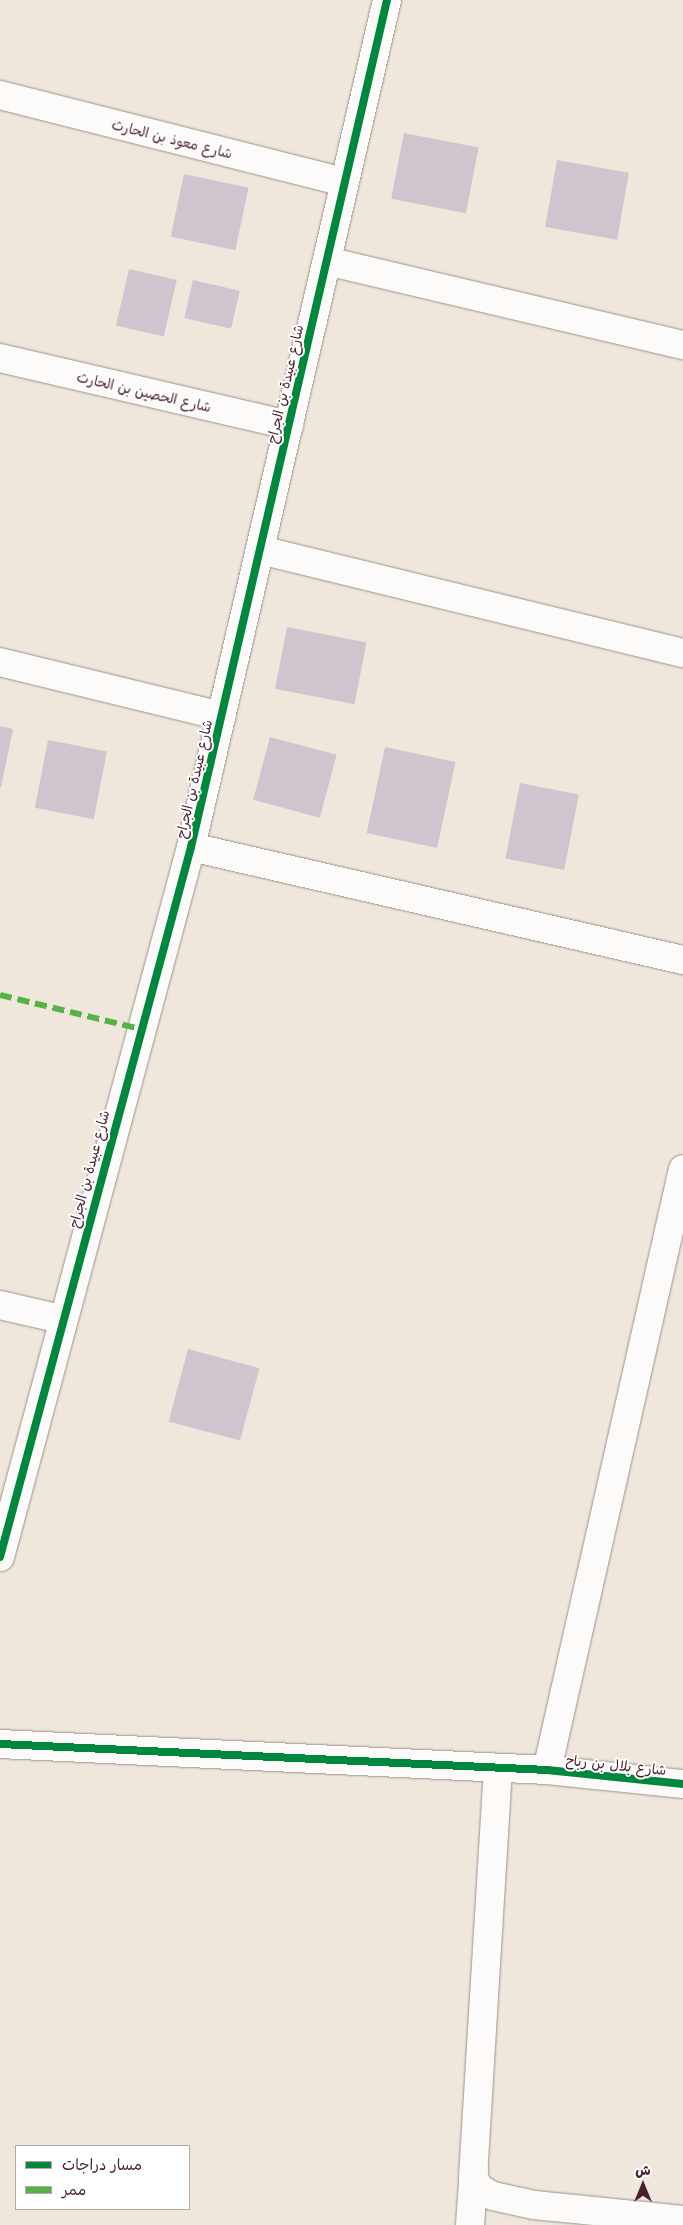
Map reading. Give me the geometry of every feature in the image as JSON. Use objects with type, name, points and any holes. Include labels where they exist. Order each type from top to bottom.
[{"type":"street","name":"شارع عبيدة بن الجراح","points":[[0,1557],[61,1319],[191,847],[386,0]]},
{"type":"street","name":"شارع معوذ بن الحارث","points":[[0,95],[344,182]]},
{"type":"street","points":[[327,261],[683,345]]},
{"type":"street","name":"شارع الحصين بن الحارث","points":[[0,358],[289,425]]},
{"type":"street","points":[[260,550],[683,653]]},
{"type":"street","points":[[0,662],[222,716]]},
{"type":"street","points":[[191,847],[683,960]]},
{"type":"street","points":[[547,1770],[683,1169]]},
{"type":"street","points":[[0,1305],[61,1319]]},
{"type":"street","name":"شارع بلال بن رباح","points":[[0,1744],[497,1778],[547,1770],[683,1784]]},
{"type":"street","points":[[497,1778],[473,2176],[479,2188],[493,2196],[534,2205],[683,2220]]},
{"type":"street","points":[[470,2225],[497,1778]]},
{"type":"building","points":[[404,133],[479,148],[466,213],[391,199]]},
{"type":"building","points":[[557,160],[629,173],[617,240],[545,227]]},
{"type":"building","points":[[184,174],[249,188],[235,250],[171,237]]},
{"type":"building","points":[[129,269],[177,280],[164,337],[116,326]]},
{"type":"building","points":[[193,280],[240,291],[231,329],[184,318]]},
{"type":"building","points":[[287,627],[367,642],[354,704],[275,689]]},
{"type":"building","points":[[0,726],[13,729],[1,787],[0,787]]},
{"type":"building","points":[[270,737],[337,755],[320,818],[253,800]]},
{"type":"building","points":[[48,740],[107,751],[94,819],[35,808]]},
{"type":"building","points":[[385,747],[455,762],[437,848],[367,833]]},
{"type":"building","points":[[520,783],[579,794],[564,870],[505,859]]},
{"type":"building","points":[[188,1349],[259,1368],[240,1441],[169,1421]]},
{"type":"marked path","points":[[0,995],[141,1029]]},
{"type":"cycle path","points":[[0,1557],[191,847],[387,0]]},
{"type":"cycle path","points":[[0,1744],[547,1770],[683,1784]]}]
